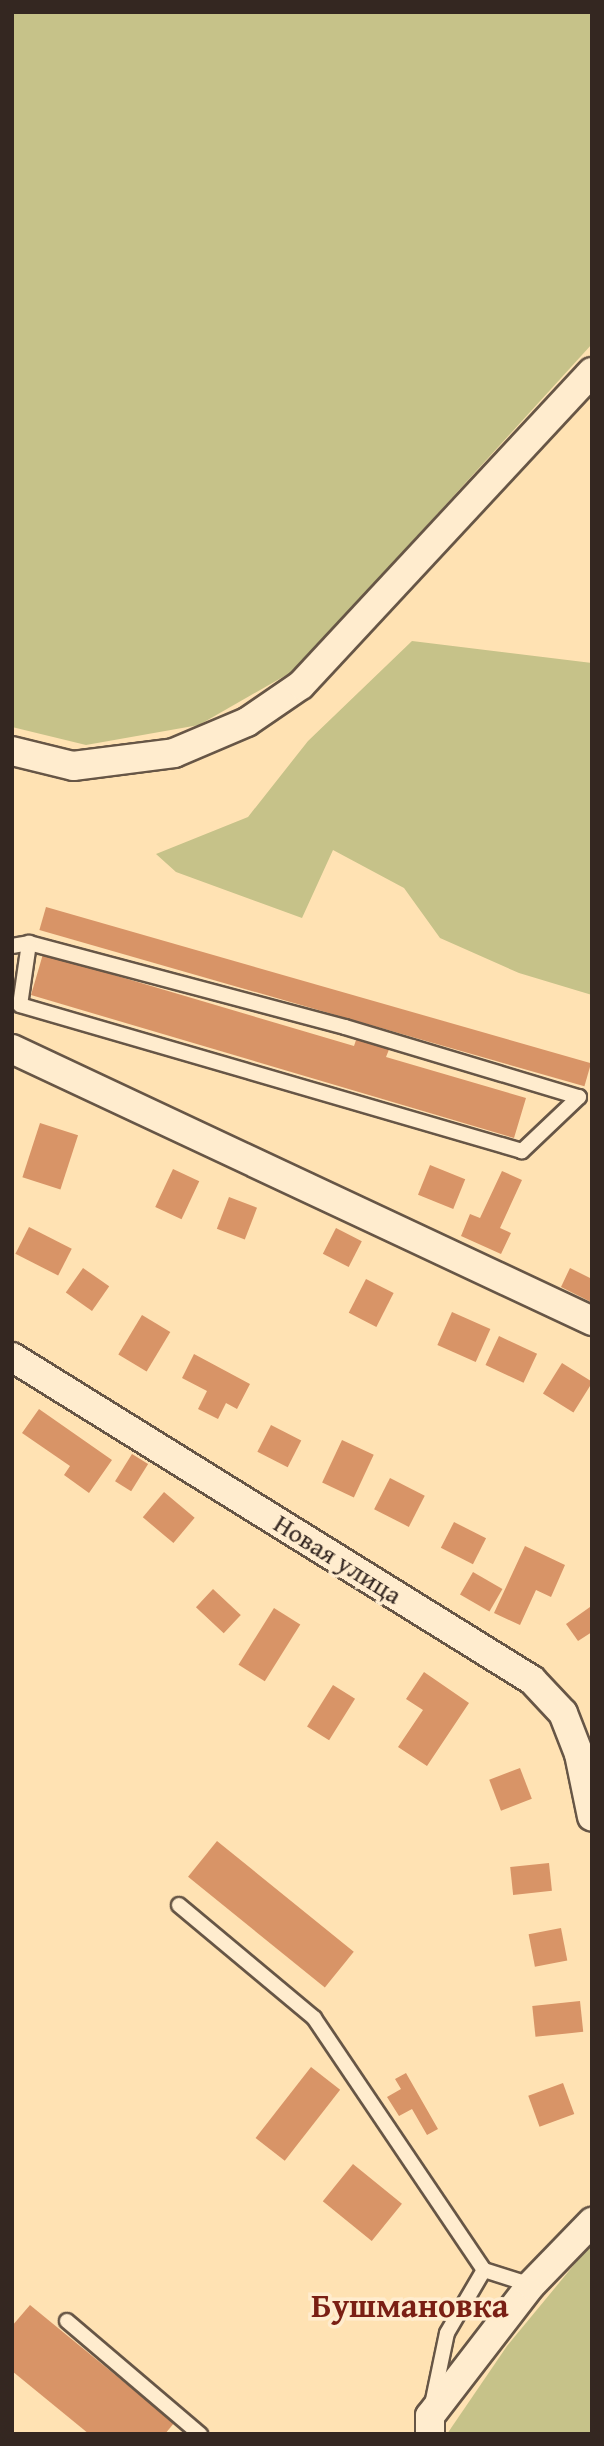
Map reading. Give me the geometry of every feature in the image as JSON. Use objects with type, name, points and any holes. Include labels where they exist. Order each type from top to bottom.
[{"type":"street","points":[[12,751],[73,766],[174,753],[247,722],[301,685],[592,372]]},
{"type":"street","points":[[12,1049],[592,1321]]},
{"type":"street","name":"Новая улица","points":[[12,1357],[532,1680],[563,1713],[579,1754],[592,1817]]},
{"type":"street","points":[[430,2425],[531,2286],[592,2222]]},
{"type":"lane","points":[[12,946],[29,943],[345,1027],[579,1097],[522,1151],[20,1005],[29,943]]},
{"type":"lane","points":[[178,1905],[314,2018],[484,2270],[531,2286]]},
{"type":"lane","points":[[430,2425],[447,2333],[484,2270]]},
{"type":"lane","points":[[67,2321],[200,2434]]},
{"type":"shaded area","points":[[12,12],[592,12],[592,344],[295,670],[199,725],[86,745],[12,727]]},
{"type":"shaded area","points":[[412,641],[592,663],[592,995],[519,973],[440,938],[404,888],[333,850],[302,918],[176,872],[156,854],[248,817],[308,741]]},
{"type":"shaded area","points":[[592,2243],[592,2434],[447,2434],[507,2346]]},
{"type":"building","points":[[46,907],[591,1063],[584,1086],[39,930]]},
{"type":"building","points":[[43,954],[354,1046],[357,1037],[390,1047],[386,1057],[526,1098],[514,1138],[31,995]]},
{"type":"building","points":[[40,1123],[78,1135],[60,1190],[22,1177]]},
{"type":"building","points":[[430,1165],[465,1179],[453,1209],[418,1195]]},
{"type":"building","points":[[173,1169],[199,1181],[182,1219],[155,1207]]},
{"type":"building","points":[[502,1171],[522,1180],[500,1228],[511,1233],[501,1254],[461,1236],[470,1214],[480,1218]]},
{"type":"building","points":[[229,1197],[257,1208],[245,1239],[217,1229]]},
{"type":"building","points":[[29,1227],[72,1249],[58,1276],[15,1254]]},
{"type":"building","points":[[336,1228],[362,1241],[349,1267],[323,1254]]},
{"type":"building","points":[[83,1268],[109,1286],[92,1311],[66,1293]]},
{"type":"building","points":[[570,1268],[592,1279],[591,1302],[561,1287]]},
{"type":"building","points":[[366,1279],[394,1293],[376,1327],[349,1313]]},
{"type":"building","points":[[452,1312],[490,1329],[476,1362],[437,1345]]},
{"type":"building","points":[[142,1315],[170,1332],[147,1371],[118,1354]]},
{"type":"building","points":[[499,1336],[537,1354],[524,1383],[485,1365]]},
{"type":"building","points":[[194,1354],[250,1384],[237,1409],[226,1403],[218,1419],[198,1409],[207,1391],[182,1378]]},
{"type":"building","points":[[562,1363],[592,1382],[573,1413],[543,1394]]},
{"type":"building","points":[[39,1409],[112,1460],[89,1493],[64,1475],[70,1466],[22,1433]]},
{"type":"building","points":[[271,1425],[301,1440],[288,1467],[257,1452]]},
{"type":"building","points":[[342,1440],[374,1455],[354,1497],[322,1483]]},
{"type":"building","points":[[132,1454],[148,1464],[131,1491],[115,1481]]},
{"type":"building","points":[[390,1478],[425,1496],[409,1527],[374,1509]]},
{"type":"building","points":[[164,1492],[195,1518],[173,1543],[143,1517]]},
{"type":"building","points":[[454,1522],[486,1538],[473,1564],[441,1548]]},
{"type":"building","points":[[525,1546],[565,1565],[551,1597],[536,1590],[520,1625],[494,1613]]},
{"type":"building","points":[[473,1572],[502,1589],[489,1612],[460,1595]]},
{"type":"building","points":[[213,1589],[241,1615],[224,1633],[196,1607]]},
{"type":"building","points":[[590,1607],[592,1632],[578,1641],[566,1624]]},
{"type":"building","points":[[274,1608],[300,1624],[265,1681],[238,1665]]},
{"type":"building","points":[[424,1672],[469,1703],[427,1766],[398,1747],[423,1710],[406,1699]]},
{"type":"building","points":[[333,1685],[355,1699],[329,1740],[307,1727]]},
{"type":"building","points":[[520,1768],[532,1799],[501,1811],[489,1780]]},
{"type":"building","points":[[217,1841],[354,1952],[325,1988],[188,1877]]},
{"type":"building","points":[[549,1863],[552,1891],[513,1895],[510,1867]]},
{"type":"building","points":[[561,1928],[567,1960],[535,1967],[529,1934]]},
{"type":"building","points":[[580,2001],[583,2032],[536,2037],[532,2006]]},
{"type":"building","points":[[311,2067],[340,2090],[285,2161],[256,2138]]},
{"type":"building","points":[[406,2073],[438,2129],[427,2135],[412,2109],[399,2116],[387,2097],[401,2089],[395,2079]]},
{"type":"building","points":[[563,2083],[574,2114],[540,2127],[528,2096]]},
{"type":"building","points":[[353,2164],[402,2204],[372,2241],[323,2201]]},
{"type":"building","points":[[30,2305],[174,2423],[165,2434],[89,2434],[12,2371],[12,2326]]},
{"type":"district","name":"Бушмановка","points":[[410,2306]]}]
